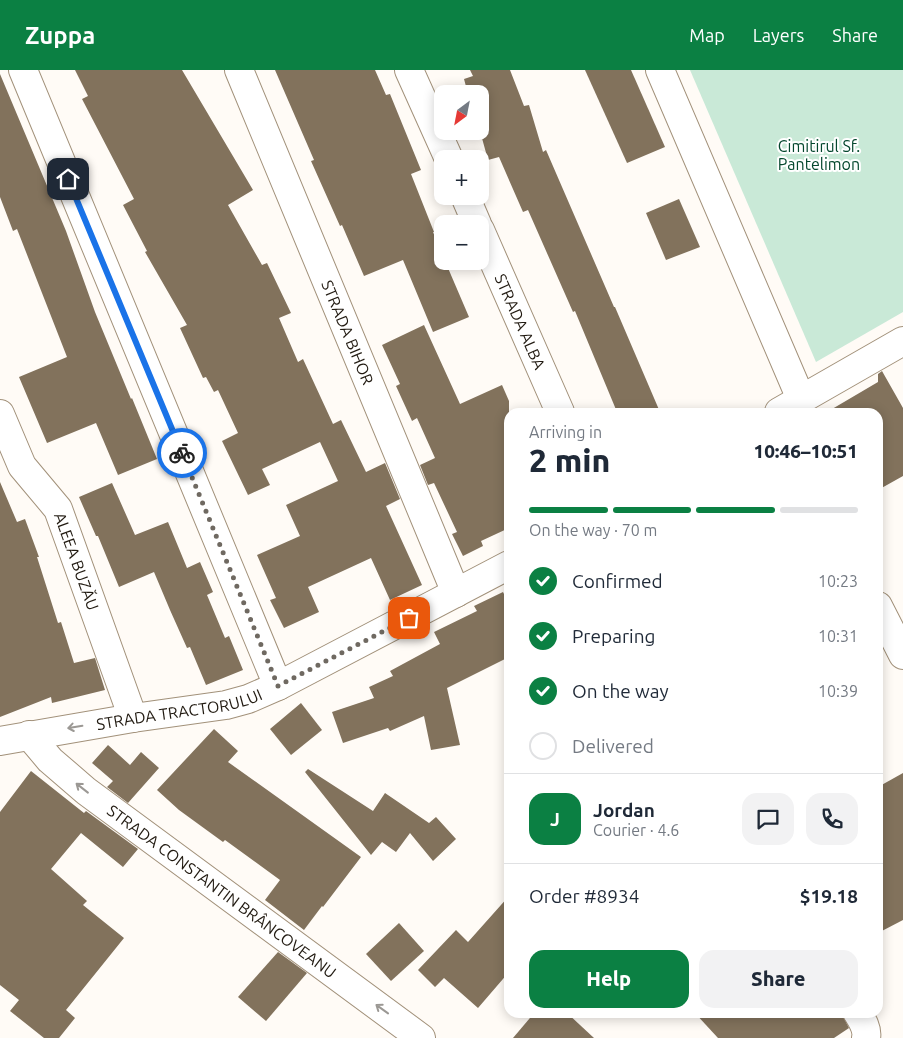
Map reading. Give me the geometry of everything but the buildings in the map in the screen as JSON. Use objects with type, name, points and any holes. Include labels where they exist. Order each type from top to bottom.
[{"type":"street","points":[[23,70],[278,686]]},
{"type":"street","name":"STRADA BIHOR","points":[[239,70],[456,594]]},
{"type":"street","points":[[410,70],[444,150]]},
{"type":"street","points":[[660,70],[790,406],[903,341]]},
{"type":"street","name":"STRADA ALBA","points":[[489,250],[558,408]]},
{"type":"street","name":"ALEEA BUZĂU","points":[[0,414],[22,466],[58,509],[133,718]]},
{"type":"street","name":"STRADA TRACTORULUI","points":[[0,741],[29,734],[226,705],[248,699],[278,686],[504,568]]},
{"type":"street","points":[[883,616],[903,656]]},
{"type":"street","name":"STRADA CONSTANTIN BRÂNCOVEANU","points":[[29,734],[50,760],[86,791],[422,1038]]},
{"type":"street","points":[[860,1018],[867,1034],[866,1038]]},
{"type":"green space","name":"Cimitirul Sf. Pantelimon","points":[[690,70],[903,70],[903,312],[816,362]]},
{"type":"way so far","points":[[182,453],[278,686],[409,618]]},
{"type":"route","points":[[68,179],[182,453]]}]
